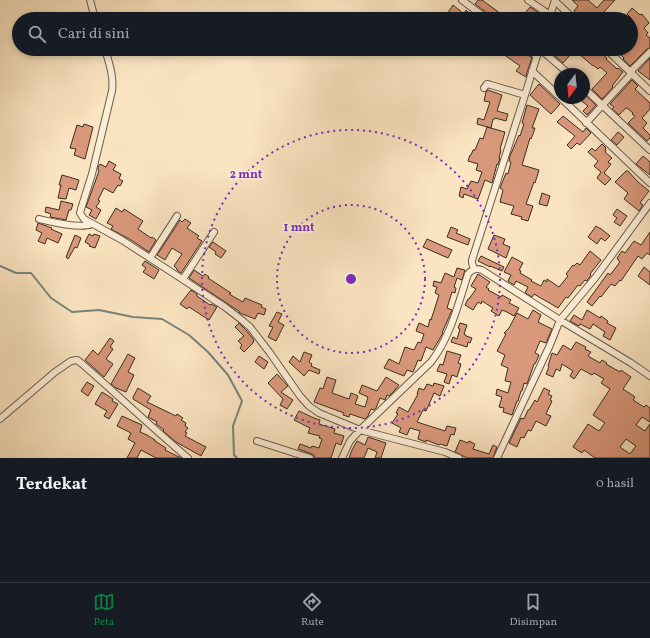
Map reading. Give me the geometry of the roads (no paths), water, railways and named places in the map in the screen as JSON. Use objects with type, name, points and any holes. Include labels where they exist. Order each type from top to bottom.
[{"type":"street","points":[[90,0],[93,12]]},
{"type":"street","points":[[462,0],[478,12]]},
{"type":"street","points":[[528,0],[543,12]]},
{"type":"street","points":[[551,12],[555,0],[567,12]]},
{"type":"street","points":[[586,123],[650,52]]},
{"type":"street","points":[[74,225],[80,213],[82,202],[92,174],[112,91],[112,74],[107,56]]},
{"type":"street","points":[[474,269],[472,260],[537,56]]},
{"type":"street","points":[[545,56],[560,68]]},
{"type":"street","points":[[614,56],[650,91]]},
{"type":"street","points":[[532,71],[554,92]]},
{"type":"street","points":[[484,88],[488,84],[525,95]]},
{"type":"street","points":[[590,94],[650,150]]},
{"type":"street","points":[[566,104],[650,183]]},
{"type":"street","points":[[497,458],[560,320],[650,203]]},
{"type":"street","points":[[80,213],[84,219],[107,231],[183,279],[243,321],[250,327],[279,365],[300,396],[319,413],[360,430],[445,452],[459,458]]},
{"type":"street","points":[[150,258],[177,216]]},
{"type":"street","points":[[39,219],[69,225],[85,226],[92,224]]},
{"type":"street","points":[[183,279],[214,232]]},
{"type":"street","points":[[342,458],[350,441],[360,430],[435,357],[442,346],[453,321],[470,270],[478,268],[482,270],[650,376]]},
{"type":"street","points":[[0,419],[55,372],[71,361],[77,360],[188,458]]},
{"type":"street","points":[[257,441],[310,458]]},
{"type":"waterway","points":[[0,266],[16,273],[31,273],[51,298],[72,312],[99,310],[133,317],[162,319],[189,335],[208,352],[228,375],[242,401],[233,426],[234,455],[237,458]]}]
